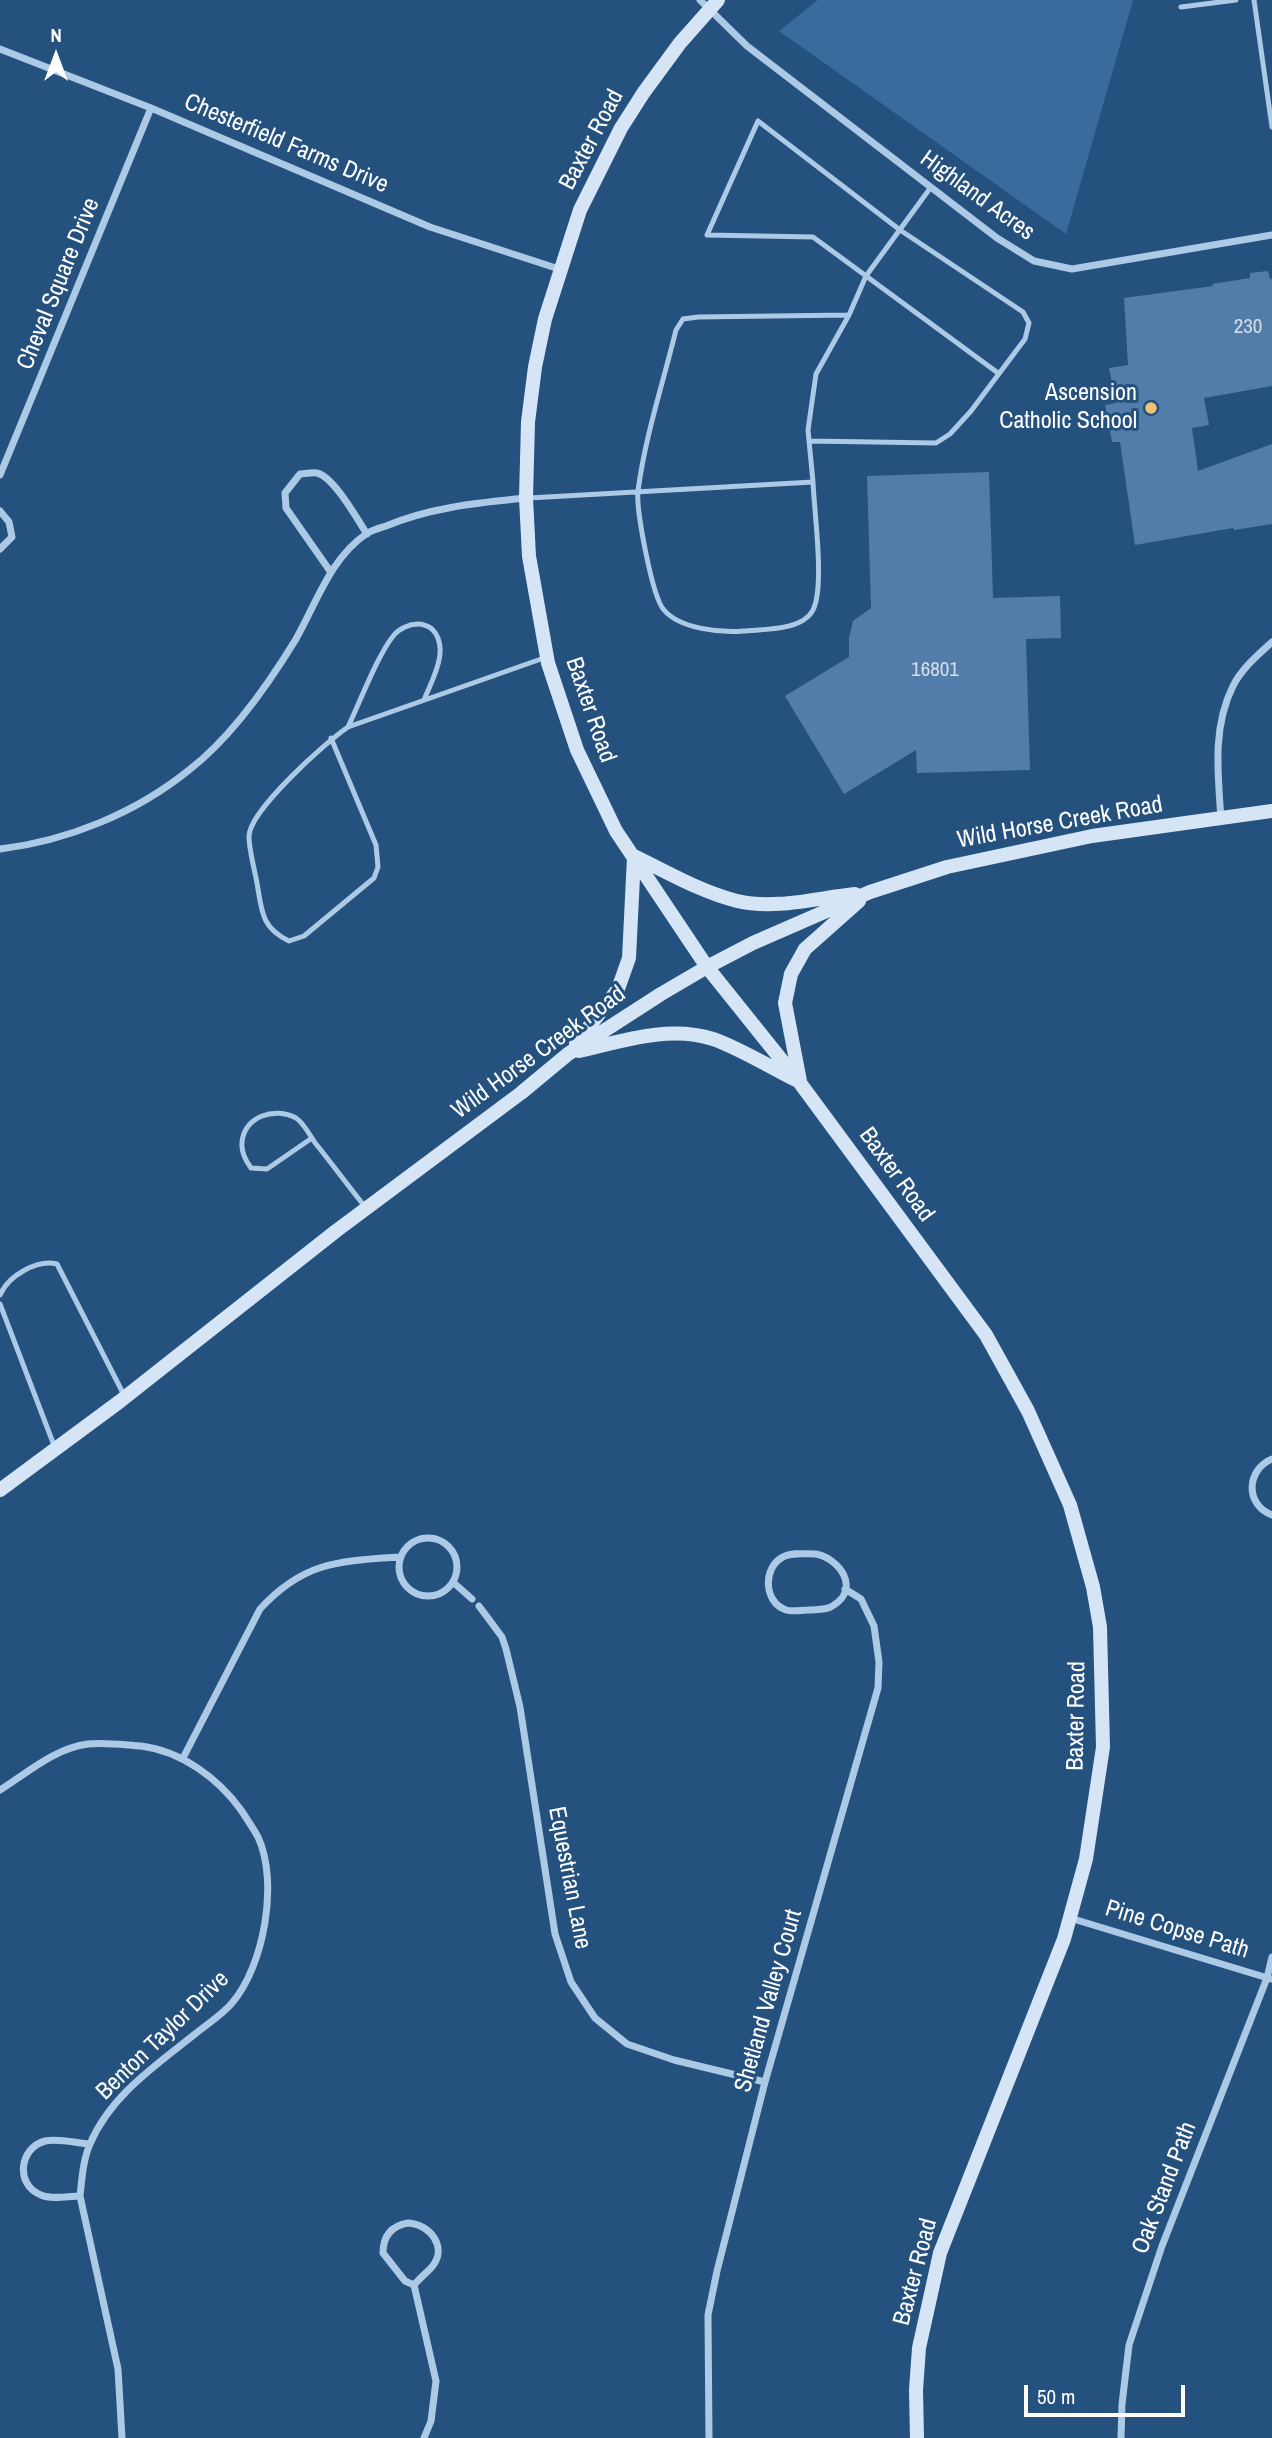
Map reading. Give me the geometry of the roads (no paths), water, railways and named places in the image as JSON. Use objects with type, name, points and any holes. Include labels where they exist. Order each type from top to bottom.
[{"type":"main road","name":"Baxter Road","points":[[709,3],[621,128],[580,210],[559,268],[545,319],[534,367],[528,422],[526,498],[529,556],[547,656],[577,750],[615,831],[707,968],[800,1083],[986,1335],[1028,1411],[1070,1505],[1085,1554],[1098,1614],[1103,1687],[1103,1747],[1086,1859],[1064,1939],[940,2252],[919,2348],[917,2438]]},
{"type":"main road","name":"Wild Horse Creek Road","points":[[0,1490],[125,1397],[568,1054],[661,994],[753,943],[870,892],[947,867],[1092,836],[1272,811]]},
{"type":"main road","points":[[568,1054],[618,989],[629,958],[634,856],[708,892],[739,902],[774,904],[870,892]]},
{"type":"main road","points":[[800,1083],[785,1003],[791,974],[805,949],[870,892]]},
{"type":"main road","points":[[568,1054],[652,1035],[684,1034],[713,1040],[800,1083]]},
{"type":"street","name":"Highland Acres","points":[[709,3],[747,46],[997,237],[1034,261],[1072,268],[1272,235]]},
{"type":"street","name":"Chesterfield Farms Drive","points":[[0,49],[151,107],[430,227],[559,268]]},
{"type":"street","name":"Cheval Square Drive","points":[[0,475],[13,449],[151,107]]},
{"type":"street","points":[[330,571],[286,508],[287,488],[300,474],[316,473],[324,477],[334,486],[367,534]]},
{"type":"street","points":[[0,849],[27,846],[92,826],[142,802],[190,770],[234,726],[270,680],[330,571],[367,534],[408,516],[461,504],[526,498]]},
{"type":"street","points":[[0,511],[9,522],[12,537],[0,549]]},
{"type":"street","points":[[1221,819],[1216,753],[1221,724],[1233,686],[1250,662],[1272,642]]},
{"type":"street","points":[[1272,1459],[1258,1469],[1251,1488],[1258,1507],[1272,1515]]},
{"type":"street","points":[[421,1539],[439,1540],[447,1545],[457,1561],[454,1583],[435,1596],[417,1595],[409,1590],[399,1575],[400,1557],[405,1549],[421,1539]]},
{"type":"street","name":"Shetland Valley Court","points":[[816,1554],[832,1559],[839,1566],[845,1577],[845,1589],[842,1598],[826,1609],[788,1611],[772,1599],[768,1581],[776,1563],[783,1557],[816,1554]]},
{"type":"street","points":[[183,1758],[260,1609],[277,1591],[317,1567],[341,1561],[400,1557]]},
{"type":"street","points":[[454,1583],[472,1599]]},
{"type":"street","name":"Shetland Valley Court","points":[[709,2438],[708,2315],[765,2082],[878,1688],[880,1662],[874,1626],[861,1599],[845,1589]]},
{"type":"street","name":"Equestrian Lane","points":[[479,1606],[502,1637],[506,1649],[520,1707],[555,1934],[571,1982],[595,2018],[627,2044],[674,2060],[765,2082]]},
{"type":"street","name":"Benton Taylor Drive","points":[[0,1790],[61,1751],[89,1743],[144,1747],[183,1758],[217,1782],[232,1797],[258,1839],[266,1866],[268,1891],[262,1934],[247,1981],[231,2005],[138,2079],[102,2121],[90,2144],[83,2167],[80,2196],[118,2369],[122,2438]]},
{"type":"street","name":"Pine Copse Path","points":[[1070,1918],[1270,1979]]},
{"type":"street","name":"Oak Stand Path","points":[[1121,2438],[1129,2345],[1162,2246],[1270,1979],[1272,1957]]},
{"type":"street","points":[[80,2196],[39,2195],[25,2181],[23,2161],[35,2145],[44,2141],[90,2144]]},
{"type":"street","points":[[408,2222],[426,2227],[432,2234],[437,2251],[431,2268],[414,2285],[405,2281],[383,2253],[383,2244],[392,2229],[408,2222]]},
{"type":"street","points":[[414,2285],[436,2381],[431,2421],[424,2438]]},
{"type":"lane","points":[[1181,7],[1236,0]]},
{"type":"lane","points":[[1254,0],[1272,127]]},
{"type":"lane","points":[[809,441],[936,443],[950,434],[971,411],[1025,339],[1030,323],[1023,312],[900,230],[758,121],[707,235],[813,237],[998,373]]},
{"type":"lane","points":[[849,315],[698,317],[683,319],[676,330],[637,494],[644,551],[663,610],[687,625],[729,632],[782,627],[802,621],[813,611],[818,577],[808,430],[816,374],[849,315],[866,276],[931,187]]},
{"type":"lane","points":[[526,498],[637,494],[813,482]]},
{"type":"lane","points":[[348,727],[395,633],[409,625],[421,623],[430,627],[437,635],[440,648],[439,660],[424,700]]},
{"type":"lane","points":[[331,738],[376,845],[377,867],[374,878],[304,936],[289,941],[275,934],[267,923],[261,906],[249,835],[256,816],[331,738],[348,727],[547,656]]},
{"type":"lane","points":[[312,1138],[267,1169],[251,1168],[244,1157],[242,1142],[257,1118],[270,1113],[282,1113],[297,1119],[312,1138],[366,1208]]},
{"type":"lane","points":[[0,1295],[2,1289],[27,1268],[48,1261],[57,1264],[125,1397]]},
{"type":"lane","points":[[0,1304],[55,1449]]},
{"type":"place","name":"Ascension Catholic School","points":[[1151,408]]}]
